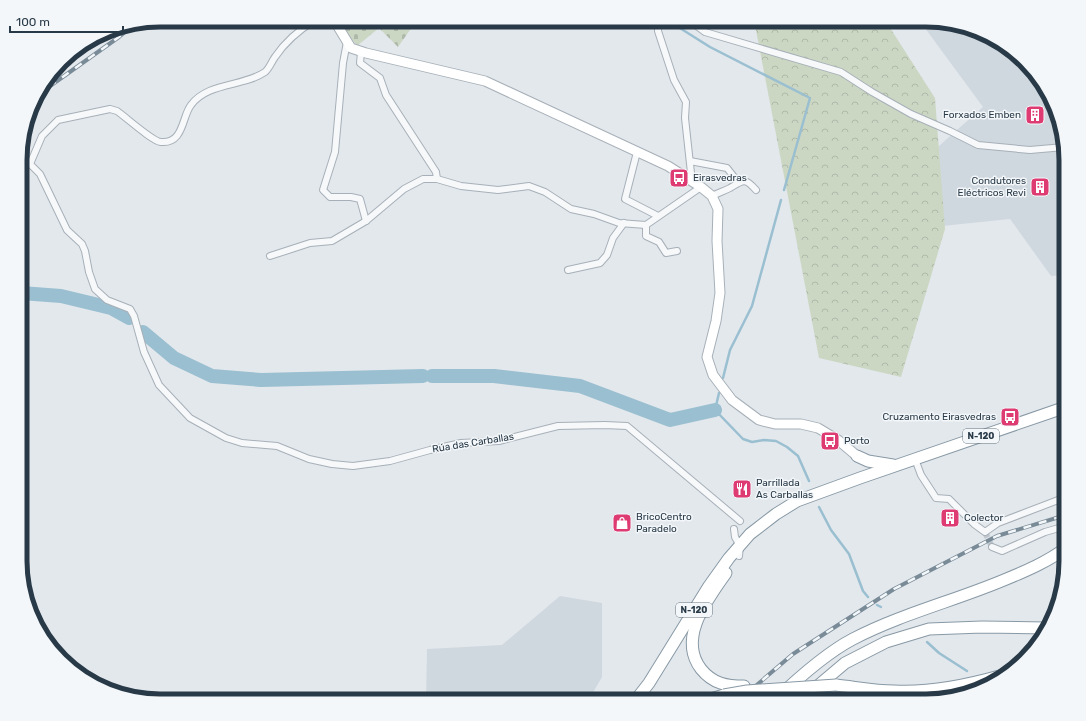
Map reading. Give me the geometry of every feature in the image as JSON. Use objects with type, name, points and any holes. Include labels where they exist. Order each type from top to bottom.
[{"type":"highway","name":"N-120","points":[[986,679],[949,688],[924,691],[894,691],[836,685],[790,683],[744,686],[724,685],[707,676],[695,659],[692,643],[695,627],[702,611],[739,551],[760,526],[776,514],[797,501],[1059,409]]},
{"type":"highway","points":[[858,456],[868,461],[897,466]]},
{"type":"highway","points":[[858,456],[863,462],[864,466],[864,471],[860,478]]},
{"type":"highway","name":"N-120","points":[[640,694],[649,683],[708,586],[729,558],[739,551]]},
{"type":"highway","points":[[782,694],[828,656],[852,640],[880,627],[1032,569],[1059,552]]},
{"type":"highway","points":[[808,694],[845,663],[886,642],[929,629],[982,626],[1041,628]]},
{"type":"highway","name":"N-120","points":[[730,694],[747,691],[836,685]]},
{"type":"street","name":"Rúa das Carballas","points":[[305,27],[289,39],[266,71],[250,79],[215,89],[201,96],[190,105],[184,124],[178,134],[171,140],[162,142],[154,140],[117,111],[110,109],[58,120],[42,136],[30,164],[40,174],[67,230],[82,244],[95,289],[106,300],[130,309],[134,316],[144,352],[159,384],[190,418],[226,438],[242,443],[277,446],[309,459],[332,464],[353,466],[390,461],[461,443],[499,441],[558,426],[626,426],[740,521]]},
{"type":"street","points":[[338,27],[351,48],[361,52],[485,81],[668,166],[701,187],[712,196],[718,209],[717,241],[720,293],[716,321],[707,357],[713,375],[732,400],[759,420],[774,424],[801,424],[818,428],[838,440],[858,456]]},
{"type":"street","points":[[658,27],[674,80],[686,102],[685,118],[692,182]]},
{"type":"street","points":[[699,27],[705,32],[841,72],[872,92],[911,114],[978,145],[1030,150],[1058,148]]},
{"type":"street","points":[[347,42],[343,63],[335,152],[323,190],[330,197],[351,197],[360,199],[366,221]]},
{"type":"street","points":[[361,52],[360,63],[380,78],[386,95],[436,172],[437,179]]},
{"type":"street","points":[[637,152],[625,199],[658,216]]},
{"type":"street","points":[[690,161],[727,168],[738,182]]},
{"type":"street","points":[[270,256],[310,243],[332,241],[366,221],[404,189],[423,179],[437,179],[461,186],[498,190],[529,186],[545,192],[571,209],[594,214],[619,223],[646,225],[701,187]]},
{"type":"street","points":[[712,196],[738,182],[744,181],[750,182],[756,190]]},
{"type":"street","points":[[568,270],[600,263],[608,255],[613,238],[624,224]]},
{"type":"street","points":[[646,225],[646,236],[658,242],[666,253],[677,251]]},
{"type":"street","points":[[915,459],[921,475],[936,498],[949,500],[974,524],[985,532],[998,523],[1059,500]]},
{"type":"street","points":[[992,547],[1002,551],[1045,532],[1059,528]]},
{"type":"street","points":[[734,529],[739,551]]},
{"type":"shaded area","points":[[924,27],[934,27],[968,34],[1000,49],[1020,66],[1041,94],[1049,109],[1059,152],[1059,275],[1051,276],[1010,219],[923,228],[897,183],[983,107]]},
{"type":"shaded area","points":[[560,596],[602,603],[602,677],[592,694],[426,694],[427,649],[502,645]]},
{"type":"green space","points":[[343,27],[412,27],[398,47],[379,28],[357,46]]},
{"type":"green space","points":[[755,27],[889,27],[935,98],[945,229],[901,377],[819,358]]},
{"type":"waterway","points":[[678,27],[710,47],[810,98],[784,190]]},
{"type":"waterway","points":[[723,378],[730,350],[752,306],[781,200]]},
{"type":"waterway","points":[[27,293],[61,296],[111,308],[129,318]]},
{"type":"waterway","points":[[143,332],[174,358],[212,376],[261,380],[423,376]]},
{"type":"waterway","points":[[432,376],[494,376],[580,386],[670,420],[715,410]]},
{"type":"waterway","points":[[719,393],[715,410],[743,439],[752,442],[764,440],[776,441],[787,447],[798,456],[809,481]]},
{"type":"waterway","points":[[819,507],[831,530],[849,554],[863,591],[868,597]]},
{"type":"waterway","points":[[877,605],[881,607]]},
{"type":"waterway","points":[[927,642],[939,653],[967,671]]},
{"type":"tunnel","points":[[985,532],[992,547]]},
{"type":"railway","points":[[48,87],[124,32]]},
{"type":"railway","points":[[746,694],[793,654],[894,589],[997,536],[1059,517]]},
{"type":"place","name":"Forxados Emben","points":[[1035,115]]},
{"type":"place","name":"Eirasvedras","points":[[679,178]]},
{"type":"place","name":"Condutores Eléctricos Revi","points":[[1040,187]]},
{"type":"place","name":"Cruzamento Eirasvedras","points":[[1010,417]]},
{"type":"place","name":"Porto","points":[[830,441]]},
{"type":"place","name":"Parrillada As Carballas","points":[[742,489]]},
{"type":"place","name":"Colector","points":[[950,518]]},
{"type":"place","name":"BricoCentro Paradelo","points":[[622,523]]}]
